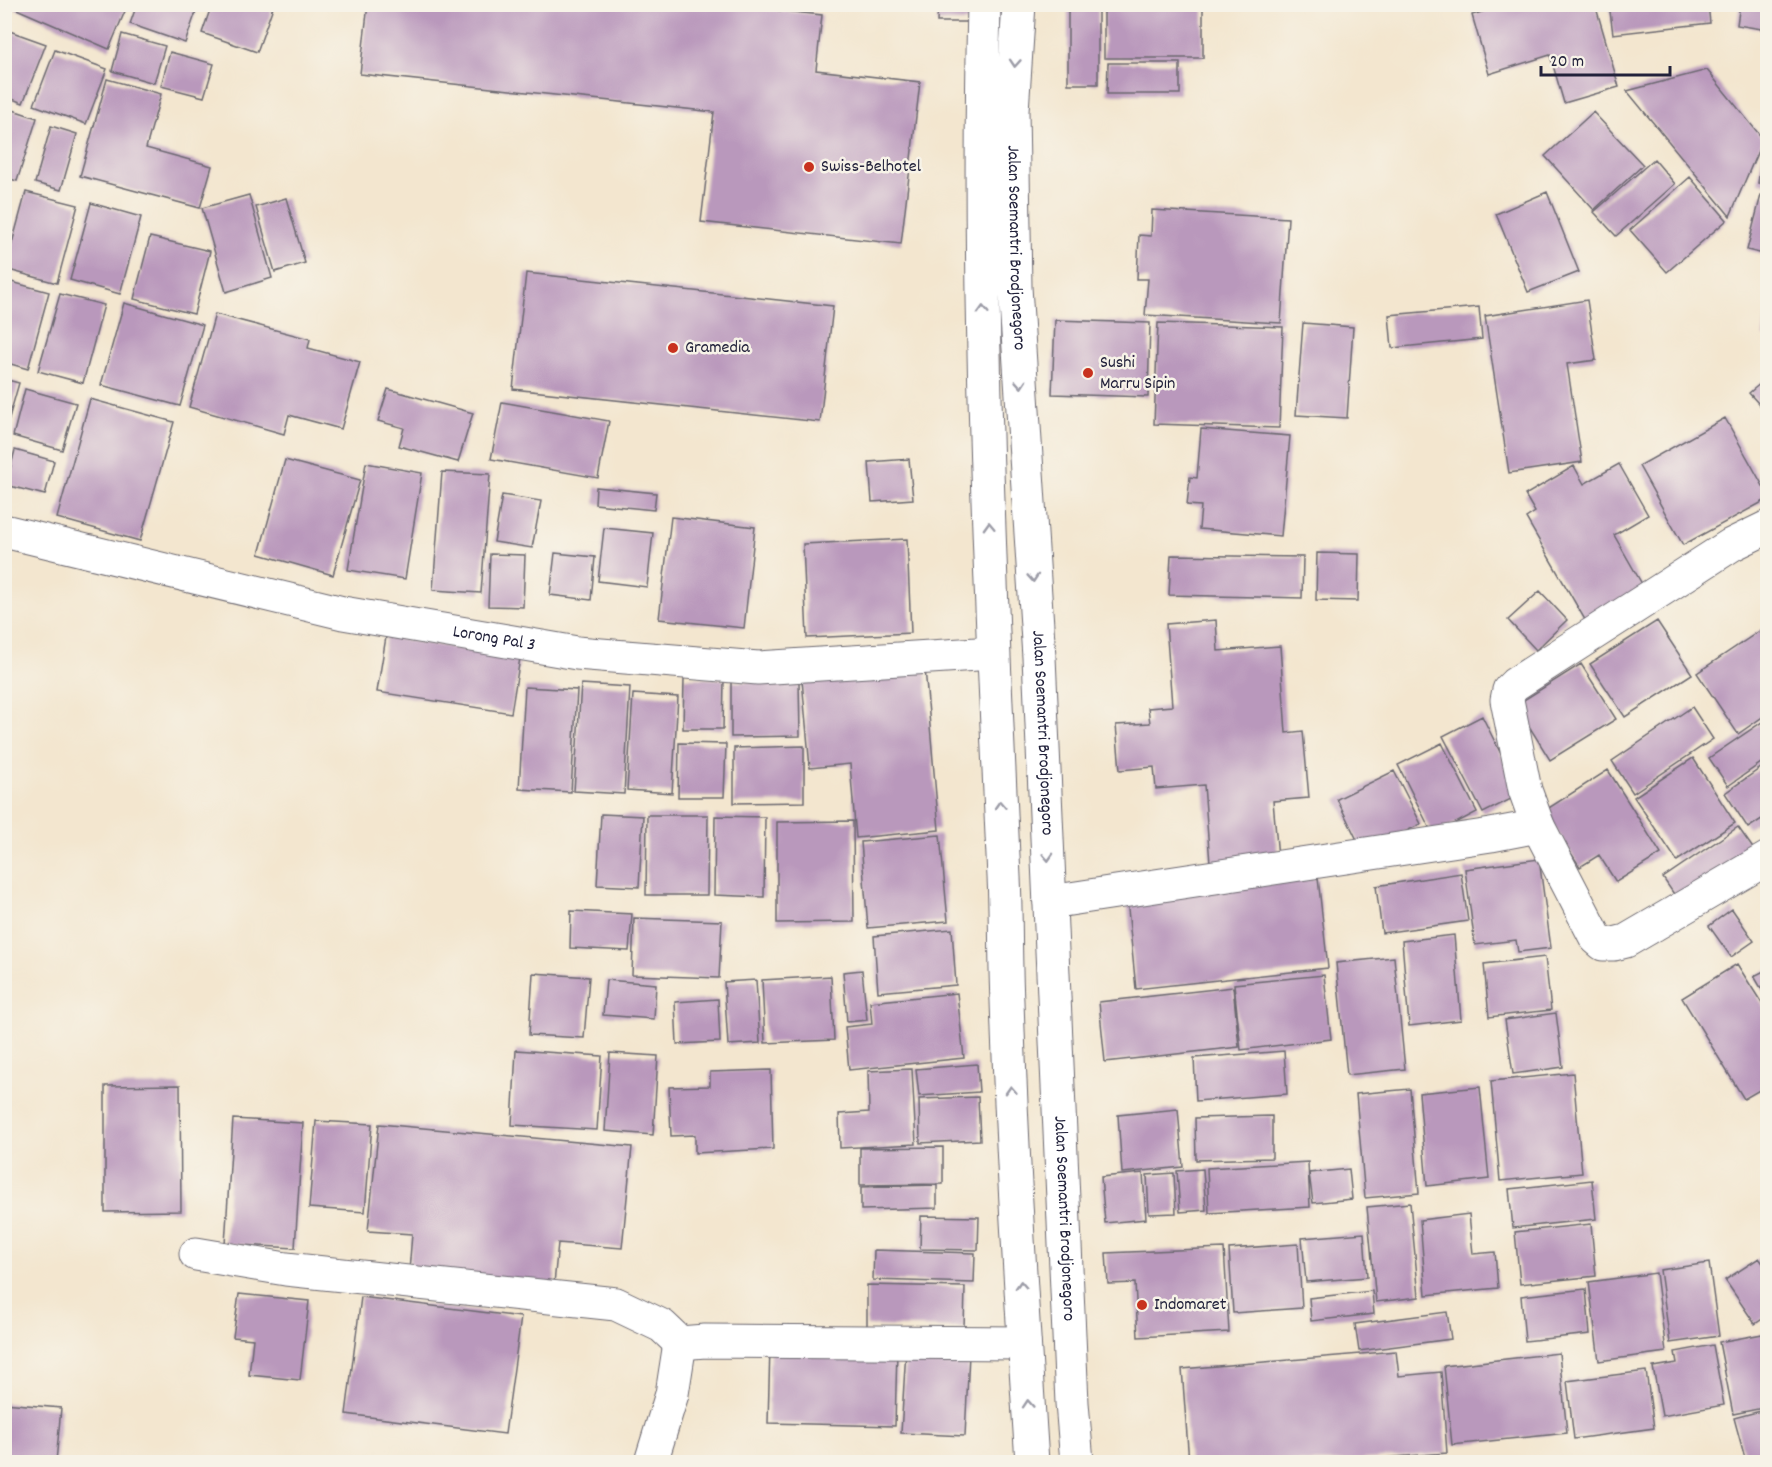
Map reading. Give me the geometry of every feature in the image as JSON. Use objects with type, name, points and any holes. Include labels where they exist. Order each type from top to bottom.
[{"type":"street","points":[[984,4],[981,107],[982,285],[993,653],[1005,905],[1006,999],[1032,1462]]},
{"type":"street","name":"Jalan Soemantri Brodjonegoro","points":[[1019,4],[1012,111],[1015,287],[1039,657],[1077,1462]]},
{"type":"street","points":[[1767,527],[1731,545],[1515,684],[1509,690],[1507,700],[1525,790],[1538,826],[1596,938],[1603,944],[1626,941],[1767,858]]},
{"type":"street","name":"Lorong Pal 3","points":[[4,531],[343,613],[578,653],[758,668],[993,653]]},
{"type":"street","points":[[1050,902],[1538,826]]},
{"type":"street","points":[[1006,999],[1055,1000]]},
{"type":"street","points":[[196,1254],[286,1269],[616,1304],[662,1326],[680,1343],[705,1341],[1024,1343]]},
{"type":"street","points":[[651,1462],[672,1394],[680,1343]]},
{"type":"building","points":[[5,4],[128,4],[109,49]]},
{"type":"building","points":[[137,4],[183,4],[197,9],[185,43],[130,24]]},
{"type":"building","points":[[212,4],[274,4],[257,52],[202,33]]},
{"type":"building","name":"Swiss-Belhotel","points":[[368,4],[765,4],[765,9],[822,15],[816,70],[920,82],[901,244],[701,222],[714,112],[360,74]]},
{"type":"building","points":[[938,4],[969,4],[969,22],[937,22]]},
{"type":"building","points":[[1491,4],[1595,4],[1619,87],[1564,103],[1550,55],[1489,74],[1472,15],[1492,9]]},
{"type":"building","points":[[1609,4],[1708,4],[1710,23],[1613,34]]},
{"type":"building","points":[[1740,4],[1768,4],[1768,30],[1737,25]]},
{"type":"building","points":[[1068,6],[1098,6],[1098,84],[1068,84]]},
{"type":"building","points":[[1104,6],[1203,7],[1203,58],[1104,58]]},
{"type":"building","points":[[4,29],[46,44],[23,103],[4,96]]},
{"type":"building","points":[[122,34],[165,46],[154,83],[112,71]]},
{"type":"building","points":[[55,50],[107,69],[86,124],[34,105]]},
{"type":"building","points":[[170,52],[214,64],[204,97],[161,86]]},
{"type":"building","points":[[1108,63],[1180,63],[1180,94],[1107,94]]},
{"type":"building","points":[[1707,70],[1763,139],[1730,216],[1627,91]]},
{"type":"building","points":[[107,79],[161,94],[146,148],[212,166],[200,208],[80,176]]},
{"type":"building","points":[[4,107],[37,118],[17,181],[4,177]]},
{"type":"building","points":[[1593,112],[1643,165],[1594,210],[1545,156]]},
{"type":"building","points":[[51,126],[77,134],[61,190],[35,183]]},
{"type":"building","points":[[1765,137],[1768,137],[1768,184],[1758,183]]},
{"type":"building","points":[[1654,159],[1675,184],[1616,236],[1594,212]]},
{"type":"building","points":[[1690,177],[1727,220],[1667,272],[1630,230]]},
{"type":"building","points":[[26,192],[78,205],[57,283],[5,269]]},
{"type":"building","points":[[1547,192],[1579,272],[1528,292],[1496,214]]},
{"type":"building","points":[[249,195],[272,278],[226,292],[202,208]]},
{"type":"building","points":[[1761,195],[1768,196],[1768,255],[1747,250]]},
{"type":"building","points":[[286,198],[305,263],[275,272],[256,207]]},
{"type":"building","points":[[91,203],[141,217],[120,294],[70,280]]},
{"type":"building","points":[[1152,210],[1288,218],[1281,323],[1145,315],[1148,279],[1137,279],[1139,235],[1151,236]]},
{"type":"building","points":[[150,237],[210,251],[194,314],[134,299]]},
{"type":"building","name":"Gramedia","points":[[526,273],[833,306],[820,422],[513,389]]},
{"type":"building","points":[[4,280],[49,292],[28,369],[4,362]]},
{"type":"building","points":[[60,294],[104,305],[83,383],[38,371]]},
{"type":"building","points":[[1587,300],[1596,360],[1567,364],[1582,462],[1509,473],[1485,316]]},
{"type":"building","points":[[124,303],[203,325],[180,406],[101,385]]},
{"type":"building","points":[[1479,307],[1482,339],[1392,348],[1389,315]]},
{"type":"building","points":[[215,314],[310,339],[308,348],[360,362],[341,429],[289,415],[284,434],[189,407]]},
{"type":"building","points":[[1766,314],[1768,314],[1768,337],[1763,337]]},
{"type":"building","points":[[1055,320],[1150,323],[1148,397],[1052,394]]},
{"type":"building","points":[[1158,323],[1283,327],[1279,428],[1154,424]]},
{"type":"building","points":[[1303,323],[1353,327],[1347,418],[1296,415]]},
{"type":"building","points":[[1768,377],[1768,414],[1749,393]]},
{"type":"building","points":[[4,379],[19,383],[5,432],[4,432]]},
{"type":"building","points":[[25,389],[76,403],[62,450],[13,436]]},
{"type":"building","points":[[388,389],[473,413],[458,462],[399,446],[404,428],[378,421]]},
{"type":"building","points":[[90,399],[174,422],[140,541],[57,518]]},
{"type":"building","points":[[502,402],[609,421],[598,478],[491,459]]},
{"type":"building","points":[[1725,418],[1768,495],[1768,499],[1683,545],[1639,466]]},
{"type":"building","points":[[1201,429],[1290,436],[1281,536],[1199,529],[1201,506],[1187,505],[1190,477],[1197,478]]},
{"type":"building","points":[[15,450],[54,461],[45,495],[6,485]]},
{"type":"building","points":[[909,459],[913,499],[872,502],[869,462]]},
{"type":"building","points":[[285,460],[360,480],[333,575],[259,554]]},
{"type":"building","points":[[366,463],[422,473],[405,579],[348,570]]},
{"type":"building","points":[[1619,464],[1648,515],[1614,535],[1646,591],[1588,625],[1526,518],[1535,512],[1525,495],[1574,466],[1584,484]]},
{"type":"building","points":[[442,472],[490,474],[481,593],[433,590]]},
{"type":"building","points":[[596,487],[656,493],[654,510],[595,504]]},
{"type":"building","points":[[502,495],[541,501],[532,548],[494,542]]},
{"type":"building","points":[[671,517],[755,527],[744,628],[659,619]]},
{"type":"building","points":[[604,528],[653,533],[647,587],[598,581]]},
{"type":"building","points":[[907,539],[911,633],[807,638],[803,544]]},
{"type":"building","points":[[555,553],[595,557],[591,600],[550,595]]},
{"type":"building","points":[[1317,553],[1359,554],[1358,601],[1316,600]]},
{"type":"building","points":[[490,554],[525,555],[523,607],[488,606]]},
{"type":"building","points":[[1171,555],[1303,557],[1302,598],[1169,595]]},
{"type":"building","points":[[1540,591],[1567,620],[1536,650],[1508,620]]},
{"type":"building","points":[[1216,620],[1218,651],[1280,646],[1286,733],[1303,731],[1309,798],[1273,801],[1278,857],[1210,863],[1204,785],[1156,789],[1154,767],[1120,770],[1116,725],[1150,723],[1148,708],[1172,706],[1166,624]]},
{"type":"building","points":[[1657,621],[1692,674],[1625,717],[1590,664]]},
{"type":"building","points":[[1764,628],[1768,633],[1768,713],[1738,734],[1697,673]]},
{"type":"building","points":[[386,637],[520,658],[511,713],[377,692]]},
{"type":"building","points":[[1581,664],[1616,719],[1550,760],[1516,705]]},
{"type":"building","points":[[925,668],[939,830],[856,838],[850,764],[810,768],[802,680]]},
{"type":"building","points":[[684,678],[724,679],[723,729],[683,729]]},
{"type":"building","points":[[799,681],[800,736],[731,737],[731,682]]},
{"type":"building","points":[[581,684],[630,687],[624,794],[574,791]]},
{"type":"building","points":[[525,687],[577,690],[571,792],[519,789]]},
{"type":"building","points":[[633,694],[678,697],[672,793],[627,790]]},
{"type":"building","points":[[1692,707],[1713,739],[1633,793],[1612,761]]},
{"type":"building","points":[[1482,716],[1521,794],[1483,813],[1443,736]]},
{"type":"building","points":[[1768,718],[1768,758],[1728,786],[1709,758]]},
{"type":"building","points":[[679,743],[726,744],[724,797],[678,797]]},
{"type":"building","points":[[1442,743],[1477,812],[1433,835],[1398,765]]},
{"type":"building","points":[[804,746],[804,802],[734,803],[734,748]]},
{"type":"building","points":[[1693,758],[1735,823],[1677,861],[1634,797]]},
{"type":"building","points":[[1768,763],[1768,815],[1748,828],[1725,793]]},
{"type":"building","points":[[1608,770],[1661,854],[1616,882],[1599,855],[1580,867],[1544,811]]},
{"type":"building","points":[[1394,771],[1421,824],[1363,852],[1337,799]]},
{"type":"building","points":[[601,814],[643,816],[639,887],[597,885]]},
{"type":"building","points":[[647,815],[708,815],[707,895],[646,895]]},
{"type":"building","points":[[715,816],[765,817],[764,897],[714,895]]},
{"type":"building","points":[[853,821],[854,922],[777,923],[777,822]]},
{"type":"building","points":[[1738,827],[1757,854],[1682,906],[1663,878]]},
{"type":"building","points":[[940,835],[948,921],[868,928],[861,842]]},
{"type":"building","points":[[1539,859],[1551,948],[1518,952],[1516,940],[1475,945],[1465,869]]},
{"type":"building","points":[[1461,873],[1468,921],[1382,933],[1376,886]]},
{"type":"building","points":[[1318,878],[1328,968],[1136,989],[1127,899]]},
{"type":"building","points":[[1732,909],[1754,941],[1731,957],[1709,926]]},
{"type":"building","points":[[571,911],[632,914],[629,951],[570,948]]},
{"type":"building","points":[[634,918],[722,921],[719,978],[632,975]]},
{"type":"building","points":[[952,929],[956,985],[878,992],[874,936]]},
{"type":"building","points":[[1454,935],[1461,1020],[1409,1026],[1402,941]]},
{"type":"building","points":[[1394,957],[1405,1069],[1347,1075],[1336,963]]},
{"type":"building","points":[[1545,957],[1551,1010],[1489,1017],[1484,964]]},
{"type":"building","points":[[1737,964],[1768,1013],[1768,1085],[1744,1099],[1682,998]]},
{"type":"building","points":[[1768,969],[1768,1000],[1754,976]]},
{"type":"building","points":[[862,970],[867,1020],[847,1022],[843,972]]},
{"type":"building","points":[[533,973],[589,977],[584,1038],[529,1035]]},
{"type":"building","points":[[1324,975],[1331,1039],[1241,1050],[1234,984]]},
{"type":"building","points":[[831,976],[834,1040],[765,1043],[762,980]]},
{"type":"building","points":[[606,980],[656,984],[654,1019],[603,1015]]},
{"type":"building","points":[[756,980],[760,1043],[728,1045],[724,982]]},
{"type":"building","points":[[1233,987],[1239,1047],[1105,1062],[1099,1002]]},
{"type":"building","points":[[957,993],[964,1058],[849,1070],[845,1027],[872,1024],[870,1002]]},
{"type":"building","points":[[718,999],[720,1042],[677,1044],[675,1002]]},
{"type":"building","points":[[1556,1013],[1563,1067],[1513,1074],[1505,1020]]},
{"type":"building","points":[[516,1050],[602,1056],[597,1130],[512,1125]]},
{"type":"building","points":[[1284,1051],[1287,1094],[1196,1101],[1194,1058]]},
{"type":"building","points":[[610,1053],[658,1056],[653,1135],[605,1131]]},
{"type":"building","points":[[977,1064],[979,1092],[919,1096],[916,1069]]},
{"type":"building","points":[[912,1069],[916,1144],[840,1148],[839,1114],[869,1112],[868,1071]]},
{"type":"building","points":[[771,1070],[773,1149],[695,1153],[695,1135],[671,1136],[669,1087],[710,1086],[710,1072]]},
{"type":"building","points":[[1573,1073],[1582,1173],[1500,1181],[1491,1081]]},
{"type":"building","points":[[180,1085],[181,1211],[105,1212],[105,1086]]},
{"type":"building","points":[[1480,1087],[1489,1179],[1427,1186],[1419,1093]]},
{"type":"building","points":[[1410,1089],[1419,1193],[1365,1198],[1356,1094]]},
{"type":"building","points":[[978,1097],[980,1140],[920,1143],[919,1099]]},
{"type":"building","points":[[1178,1109],[1183,1167],[1122,1173],[1118,1115]]},
{"type":"building","points":[[1272,1116],[1272,1158],[1196,1160],[1195,1118]]},
{"type":"building","points":[[233,1119],[303,1123],[295,1248],[225,1244]]},
{"type":"building","points":[[316,1121],[372,1124],[365,1212],[309,1208]]},
{"type":"building","points":[[379,1124],[632,1147],[622,1248],[558,1243],[554,1284],[409,1271],[412,1234],[368,1231]]},
{"type":"building","points":[[943,1147],[943,1184],[860,1185],[860,1148]]},
{"type":"building","points":[[1308,1162],[1310,1207],[1209,1213],[1207,1168]]},
{"type":"building","points":[[1203,1169],[1206,1210],[1180,1212],[1177,1171]]},
{"type":"building","points":[[1349,1169],[1352,1199],[1313,1203],[1309,1173]]},
{"type":"building","points":[[1143,1173],[1146,1219],[1105,1223],[1101,1177]]},
{"type":"building","points":[[1174,1173],[1176,1213],[1149,1214],[1147,1175]]},
{"type":"building","points":[[1592,1180],[1596,1219],[1513,1228],[1509,1189]]},
{"type":"building","points":[[937,1185],[937,1208],[861,1210],[861,1187]]},
{"type":"building","points":[[1410,1203],[1419,1297],[1376,1302],[1367,1207]]},
{"type":"building","points":[[1469,1214],[1473,1254],[1495,1252],[1498,1288],[1426,1295],[1420,1220]]},
{"type":"building","points":[[921,1216],[979,1217],[978,1250],[920,1249]]},
{"type":"building","points":[[1591,1224],[1596,1276],[1520,1284],[1515,1232]]},
{"type":"building","points":[[1364,1233],[1367,1277],[1306,1282],[1302,1238]]},
{"type":"building","points":[[1298,1244],[1302,1308],[1233,1313],[1229,1249]]},
{"type":"building","points":[[1224,1248],[1229,1332],[1138,1337],[1135,1283],[1108,1284],[1106,1253]]},
{"type":"building","points":[[874,1250],[975,1253],[974,1283],[873,1280]]},
{"type":"building","points":[[1759,1258],[1768,1270],[1768,1315],[1755,1324],[1725,1280]]},
{"type":"building","points":[[1709,1263],[1719,1336],[1670,1343],[1660,1270]]},
{"type":"building","points":[[1656,1273],[1666,1352],[1599,1361],[1589,1282]]},
{"type":"building","points":[[867,1285],[965,1287],[964,1328],[867,1326]]},
{"type":"building","points":[[1586,1289],[1590,1334],[1525,1341],[1521,1296]]},
{"type":"building","points":[[1372,1291],[1374,1314],[1311,1321],[1309,1298]]},
{"type":"building","points":[[239,1294],[309,1301],[300,1380],[249,1375],[253,1339],[233,1337]]},
{"type":"building","points":[[361,1297],[521,1317],[505,1434],[346,1414]]},
{"type":"building","points":[[1447,1312],[1451,1339],[1359,1351],[1355,1324]]},
{"type":"building","points":[[1768,1333],[1768,1407],[1733,1414],[1719,1342]]},
{"type":"building","points":[[1713,1345],[1724,1405],[1662,1416],[1653,1367],[1677,1363],[1675,1352]]},
{"type":"building","points":[[770,1347],[897,1350],[895,1426],[768,1423]]},
{"type":"building","points":[[906,1350],[969,1354],[965,1436],[901,1433]]},
{"type":"building","points":[[1396,1351],[1399,1376],[1441,1372],[1447,1453],[1331,1462],[1189,1462],[1182,1369]]},
{"type":"building","points":[[1559,1353],[1567,1433],[1452,1445],[1444,1366]]},
{"type":"building","points":[[1646,1371],[1654,1428],[1574,1439],[1567,1381]]},
{"type":"building","points":[[4,1403],[61,1408],[56,1462],[4,1462]]},
{"type":"building","points":[[1768,1409],[1768,1462],[1746,1462],[1734,1418]]},
{"type":"place","name":"Swiss-Belhotel","points":[[809,167]]},
{"type":"place","name":"Gramedia","points":[[673,348]]},
{"type":"place","name":"Sushi Marru Sipin","points":[[1088,373]]},
{"type":"place","name":"Indomaret","points":[[1142,1305]]}]
